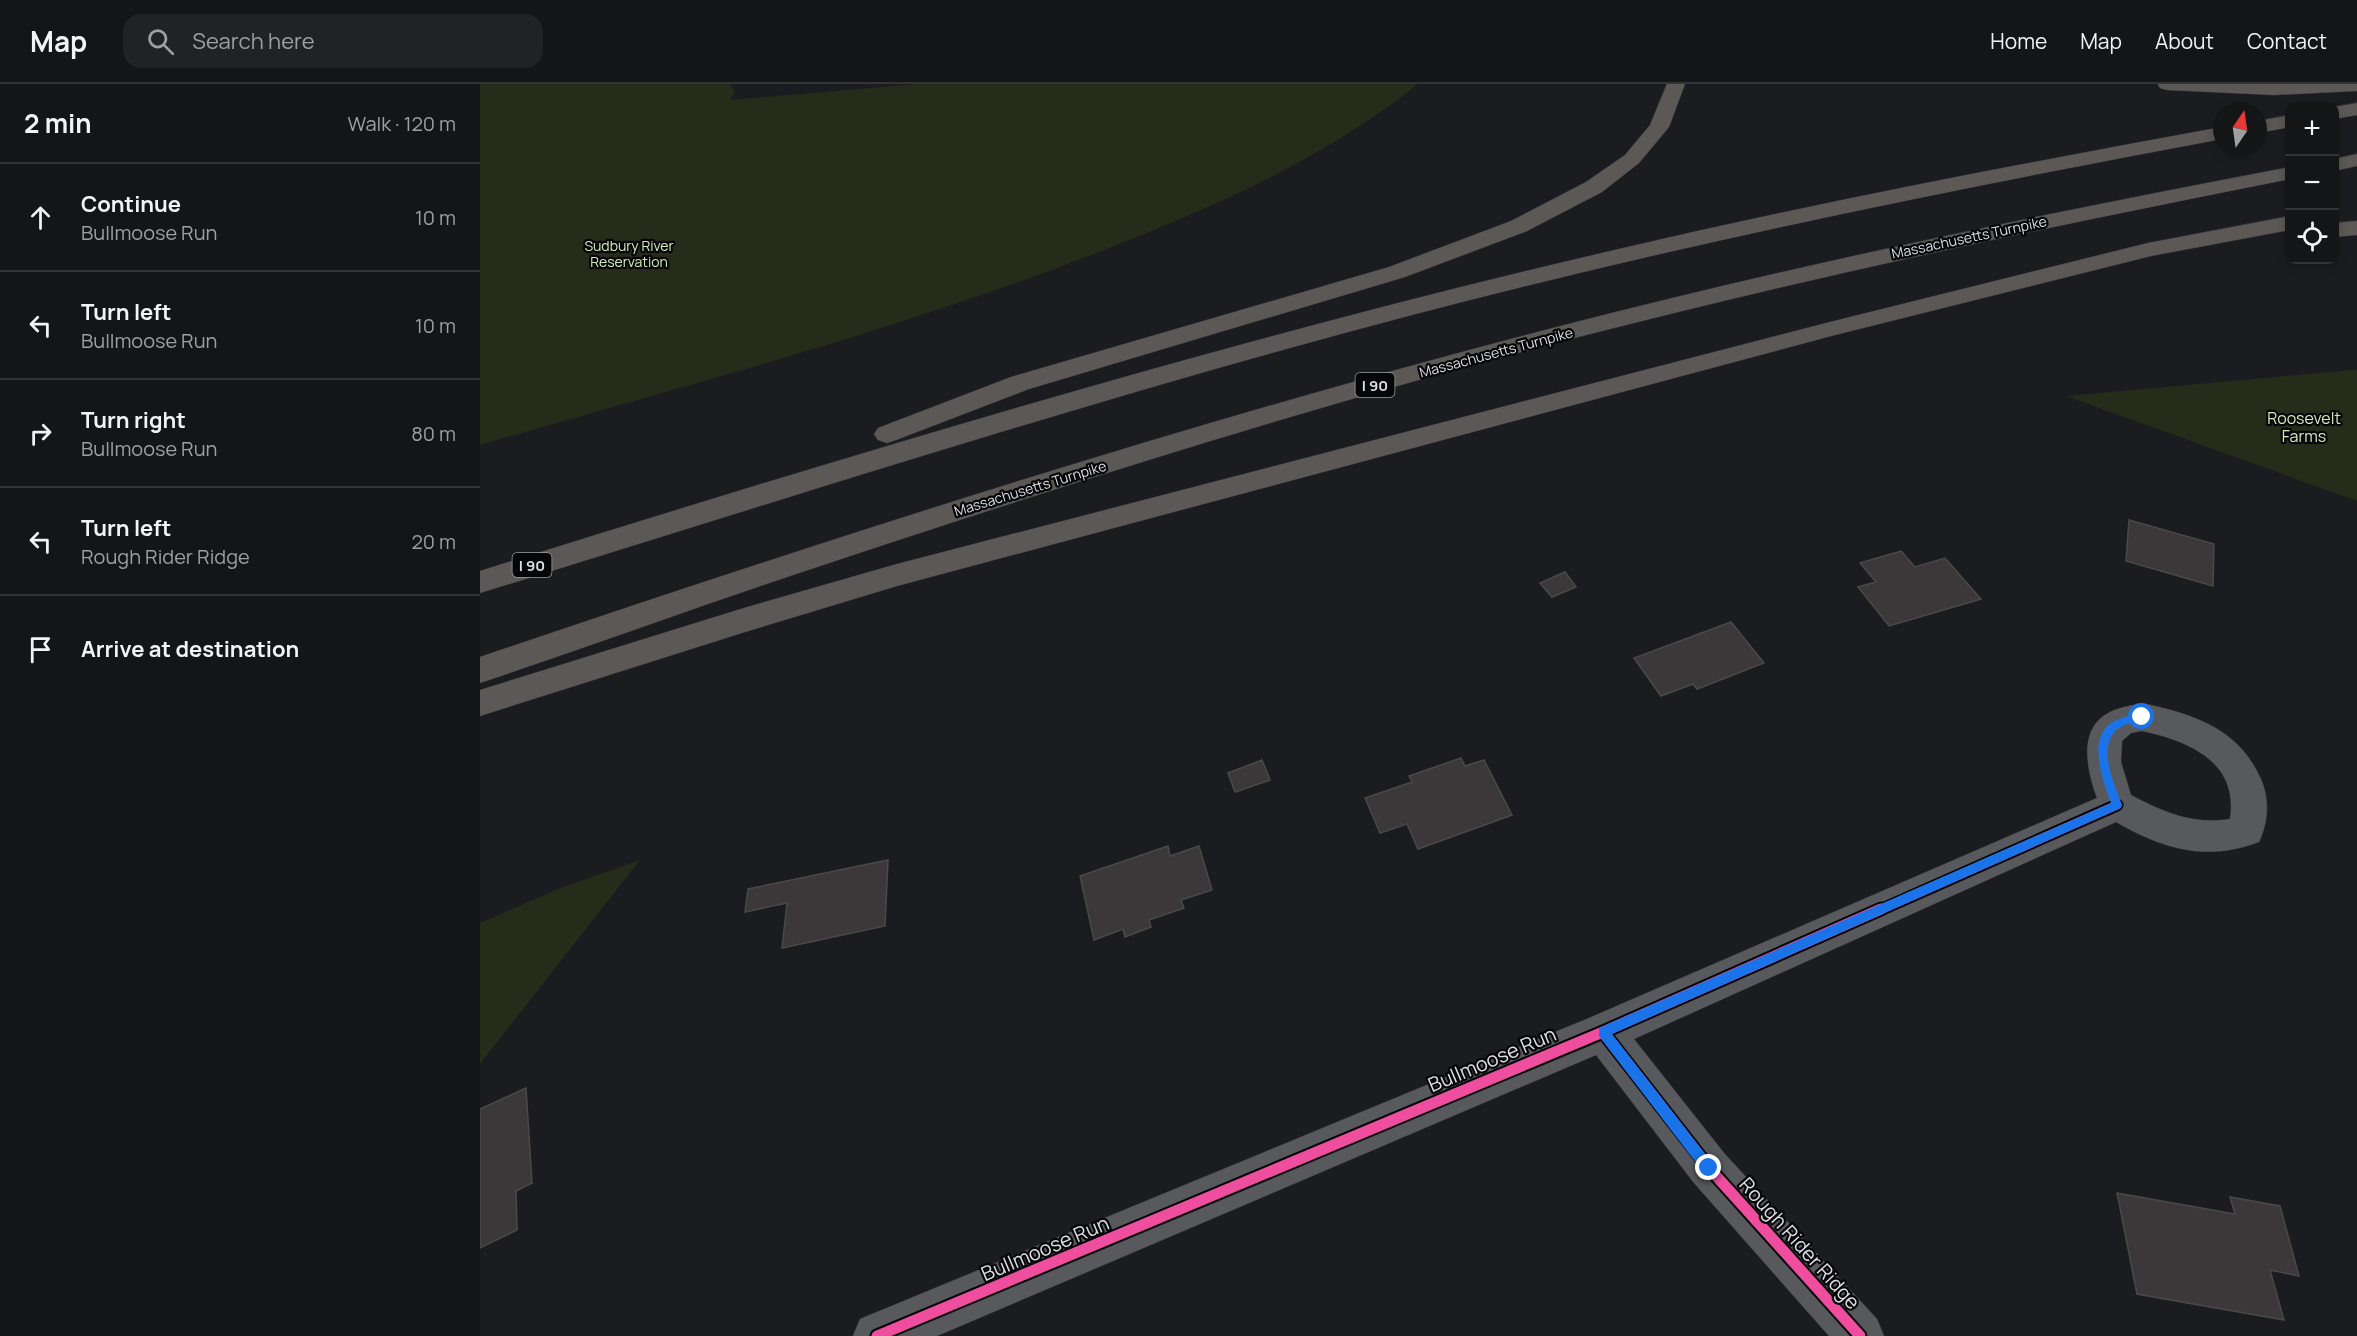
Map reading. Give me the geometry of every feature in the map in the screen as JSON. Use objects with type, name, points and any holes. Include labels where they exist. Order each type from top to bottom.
[{"type":"highway","points":[[584,549],[1020,383],[1342,289],[1424,263],[1498,235],[1579,196],[1632,159],[1659,127],[1676,84]]},
{"type":"highway","points":[[2167,84],[2274,89],[2357,85]]},
{"type":"highway","points":[[2339,112],[2357,109]]},
{"type":"highway","points":[[2267,125],[2285,122]]},
{"type":"highway","name":"I 90","points":[[480,582],[1034,411],[1302,336],[1512,282],[1848,205],[2213,135]]},
{"type":"highway","points":[[2339,164],[2357,160]]},
{"type":"highway","name":"Massachusetts Turnpike","points":[[480,670],[954,511],[1244,423],[1495,351],[1718,294],[1917,248],[2285,174]]},
{"type":"highway","points":[[2339,217],[2357,215]]},
{"type":"highway","points":[[480,703],[908,572],[1830,329],[2079,270],[2148,250],[2285,224]]},
{"type":"highway","points":[[2339,230],[2357,228]]},
{"type":"highway","points":[[2079,270],[2285,236]]},
{"type":"street","name":"Bullmoose Run","points":[[877,1336],[951,1307],[1603,1032],[2117,805]]},
{"type":"street","name":"Rough Rider Ridge","points":[[1603,1032],[1709,1168],[1860,1336]]},
{"type":"green space","name":"Sudbury River Reservation","points":[[480,84],[730,84],[735,91],[730,100],[917,84],[1418,84],[1341,138],[1259,183],[1173,222],[1086,257],[937,310],[861,334],[480,445]]},
{"type":"green space","name":"Roosevelt Farms","points":[[2351,370],[2357,370],[2357,501],[2066,396]]},
{"type":"green space","points":[[640,860],[480,1064],[480,923],[563,887]]},
{"type":"building","points":[[2129,520],[2214,544],[2213,586],[2126,561]]},
{"type":"building","points":[[1901,551],[1915,567],[1945,558],[1981,599],[1889,626],[1858,587],[1876,582],[1860,563]]},
{"type":"building","points":[[1565,572],[1576,587],[1552,597],[1540,583]]},
{"type":"building","points":[[1731,622],[1764,663],[1697,689],[1693,684],[1661,696],[1634,658]]},
{"type":"building","points":[[1461,758],[1465,766],[1484,760],[1512,815],[1418,849],[1407,824],[1380,833],[1365,798],[1412,782],[1409,776]]},
{"type":"building","points":[[1262,760],[1270,780],[1235,792],[1228,773]]},
{"type":"building","points":[[1168,846],[1170,856],[1199,846],[1212,890],[1181,900],[1184,908],[1149,920],[1151,927],[1125,937],[1123,929],[1094,940],[1080,876]]},
{"type":"building","points":[[888,860],[885,926],[782,948],[787,903],[745,912],[748,889]]},
{"type":"building","points":[[526,1088],[532,1183],[516,1191],[517,1230],[480,1248],[480,1109]]},
{"type":"building","points":[[2117,1193],[2235,1214],[2230,1197],[2280,1206],[2299,1276],[2270,1270],[2284,1320],[2137,1294]]},
{"type":"cycle path","points":[[877,1336],[1603,1032],[2117,805]]},
{"type":"cycle path","points":[[1603,1032],[1709,1168],[1860,1336]]},
{"type":"route","points":[[1709,1168],[1603,1032],[2117,805],[2106,778],[2102,759],[2106,735],[2120,722],[2142,717]]}]
